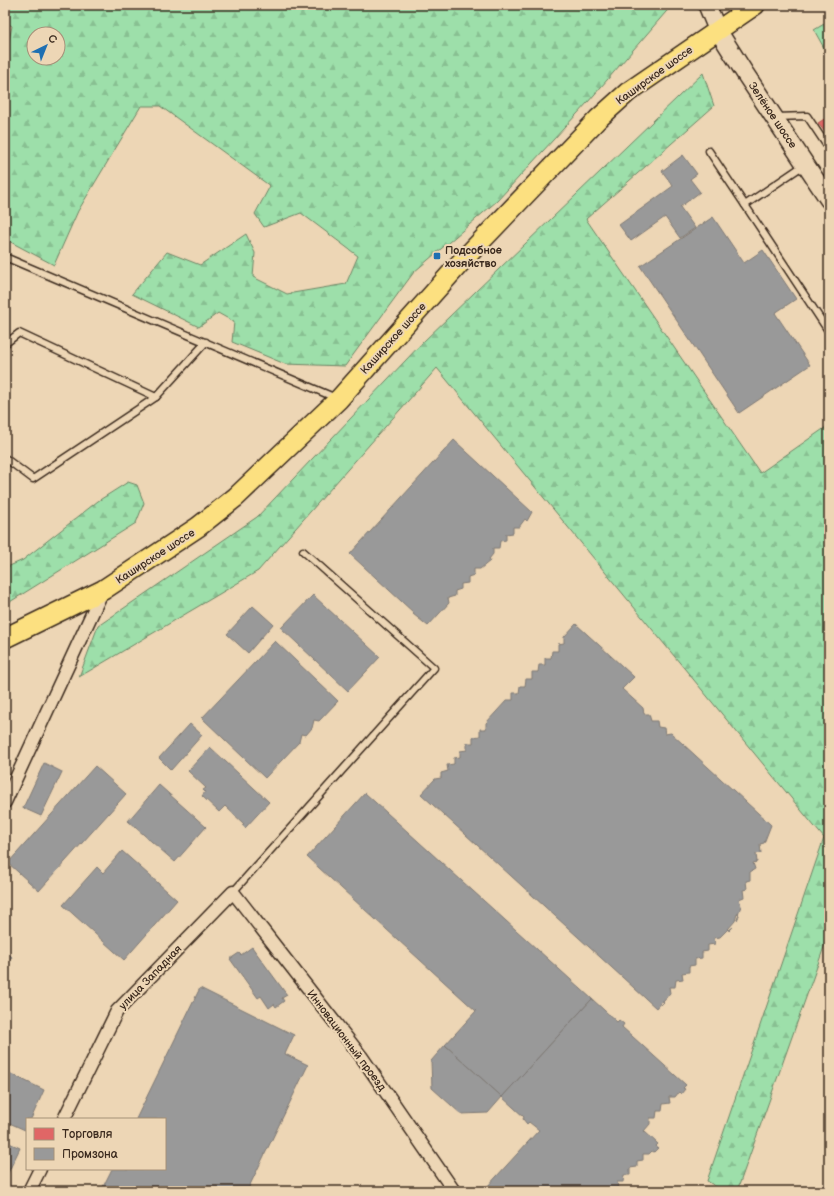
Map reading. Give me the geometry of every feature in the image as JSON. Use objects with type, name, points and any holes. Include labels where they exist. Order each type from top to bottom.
[{"type":"main road","name":"Зелёное шоссе","points":[[707,5],[717,29],[828,199]]},
{"type":"main road","name":"Каширское шоссе","points":[[5,638],[103,590],[198,527],[236,498],[339,399],[462,261],[598,119],[628,92],[717,29],[755,5]]},
{"type":"street","points":[[5,802],[103,590]]},
{"type":"street","name":"улица Западная","points":[[64,1118],[117,1011],[233,892]]},
{"type":"street","name":"Инновационный проезд","points":[[233,892],[361,1056],[454,1191]]},
{"type":"street","points":[[29,1191],[40,1170]]},
{"type":"lane","points":[[774,117],[808,116],[829,149]]},
{"type":"lane","points":[[709,151],[829,332]]},
{"type":"lane","points":[[745,205],[805,164]]},
{"type":"lane","points":[[828,199],[829,177]]},
{"type":"lane","points":[[5,257],[339,399]]},
{"type":"lane","points":[[5,344],[19,333],[156,397]]},
{"type":"lane","points":[[5,458],[33,479],[156,397],[206,342]]},
{"type":"lane","points":[[233,892],[434,668],[303,551]]},
{"type":"green space","points":[[5,5],[672,5],[588,102],[497,201],[414,272],[345,366],[285,364],[232,342],[234,322],[218,313],[199,327],[132,294],[167,252],[200,265],[246,234],[255,253],[253,277],[287,294],[346,284],[358,256],[301,213],[264,227],[255,214],[270,186],[160,106],[141,106],[78,211],[54,265],[5,239],[5,59],[12,26],[5,22]]},
{"type":"green space","points":[[829,21],[829,57],[814,30]]},
{"type":"green space","points":[[703,73],[714,106],[586,219],[760,473],[829,425],[829,933],[737,1191],[723,1191],[707,1181],[824,838],[437,368],[258,571],[79,677],[98,626],[257,517],[424,341]]},
{"type":"green space","points":[[128,482],[137,485],[144,503],[136,523],[5,605],[5,568],[23,560],[98,501]]},
{"type":"building: Торговля","points":[[829,116],[829,130],[825,132],[818,123]]},
{"type":"building: Промзона","points":[[683,155],[697,174],[690,179],[700,192],[680,207],[695,228],[680,238],[665,217],[631,241],[619,225],[673,186],[662,171]]},
{"type":"building: Промзона","points":[[713,217],[744,263],[763,250],[796,299],[775,313],[810,365],[739,413],[640,266]]},
{"type":"building: Промзона","points":[[454,440],[532,512],[527,521],[525,519],[519,527],[513,527],[513,533],[506,534],[506,540],[500,541],[499,548],[493,548],[493,554],[489,559],[490,561],[480,569],[474,569],[474,575],[468,577],[468,583],[461,584],[461,589],[455,591],[455,596],[448,598],[449,603],[428,626],[413,614],[414,613],[350,554]]},
{"type":"building: Промзона","points":[[313,595],[380,657],[348,691],[281,628]]},
{"type":"building: Промзона","points":[[253,606],[273,624],[248,653],[227,634]]},
{"type":"building: Промзона","points":[[576,624],[634,677],[622,689],[643,708],[644,714],[649,714],[651,721],[657,721],[658,727],[664,728],[665,734],[671,733],[771,825],[764,843],[760,844],[761,853],[756,854],[757,862],[753,863],[755,869],[750,872],[750,880],[746,881],[747,889],[743,890],[744,897],[739,899],[741,906],[739,915],[737,914],[735,921],[720,937],[714,938],[715,944],[708,945],[708,951],[702,952],[702,958],[695,959],[695,965],[689,966],[689,972],[682,973],[683,979],[676,980],[675,987],[669,987],[670,993],[663,1001],[664,1002],[662,1001],[656,1008],[421,794],[435,779],[441,778],[441,773],[448,771],[447,765],[454,764],[454,758],[460,757],[460,751],[467,750],[467,743],[473,743],[473,737],[480,736],[480,729],[486,729],[486,723],[507,700],[513,700],[513,693],[519,693],[520,686],[525,686],[526,679],[532,679],[532,672],[538,672],[539,665],[545,665],[545,658],[551,658],[552,651],[558,651],[558,644],[564,643],[564,637]]},
{"type":"building: Промзона","points":[[275,641],[338,701],[319,721],[314,720],[312,728],[306,735],[301,734],[299,742],[265,778],[202,718]]},
{"type":"building: Промзона","points":[[190,724],[202,735],[171,770],[159,758]]},
{"type":"building: Промзона","points":[[210,747],[269,802],[245,828],[242,825],[244,824],[225,806],[219,812],[202,796],[205,792],[203,790],[206,788],[188,771]]},
{"type":"building: Промзона","points":[[44,763],[62,772],[41,816],[23,808]]},
{"type":"building: Промзона","points":[[95,766],[126,794],[39,891],[8,863]]},
{"type":"building: Промзона","points":[[159,785],[206,827],[175,862],[128,821]]},
{"type":"building: Промзона","points":[[365,793],[592,999],[502,1097],[445,1045],[476,1011],[307,857]]},
{"type":"building: Промзона","points":[[122,851],[177,900],[124,960],[63,905],[97,867],[103,873]]},
{"type":"building: Промзона","points":[[252,947],[287,995],[282,998],[284,1001],[276,1007],[274,1004],[269,1008],[261,996],[258,998],[230,959],[239,953],[241,955]]},
{"type":"building: Промзона","points":[[5,951],[12,957],[5,966]]},
{"type":"building: Промзона","points":[[200,988],[294,1035],[285,1054],[308,1065],[247,1191],[101,1191],[112,1170],[166,1170],[166,1118],[136,1118]]},
{"type":"building: Промзона","points":[[592,999],[617,1022],[619,1020],[624,1024],[622,1027],[686,1085],[681,1094],[679,1092],[675,1097],[669,1097],[670,1103],[663,1104],[662,1111],[657,1111],[656,1118],[650,1118],[650,1124],[644,1131],[658,1144],[656,1146],[658,1148],[649,1154],[643,1154],[643,1160],[637,1161],[637,1167],[630,1168],[630,1175],[624,1175],[623,1182],[617,1182],[618,1188],[615,1191],[490,1191],[486,1188],[539,1130],[529,1122],[527,1124],[523,1119],[524,1117],[502,1097]]},
{"type":"building: Промзона","points":[[445,1045],[502,1097],[488,1113],[461,1114],[432,1088],[431,1061]]},
{"type":"building: Промзона","points":[[5,1071],[44,1090],[31,1118],[26,1118],[25,1130],[5,1121]]},
{"type":"building: Промзона","points":[[5,1141],[20,1148],[7,1175],[5,1174]]},
{"type":"place","name":"Подсобное хозяйство","points":[[437,256]]}]
